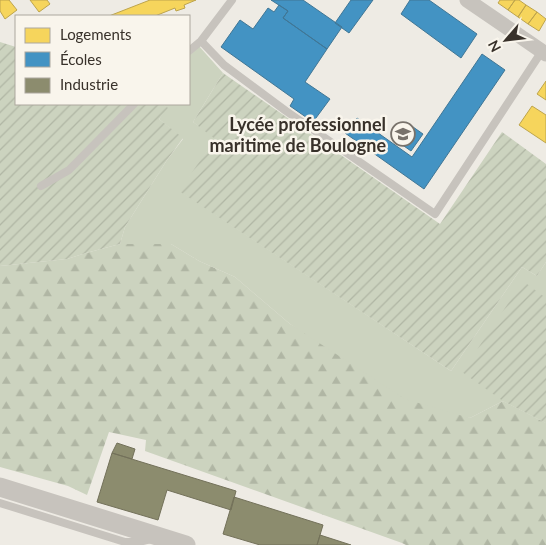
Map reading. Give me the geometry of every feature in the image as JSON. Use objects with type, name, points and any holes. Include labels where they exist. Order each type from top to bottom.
[{"type":"street","points":[[467,0],[544,53]]},
{"type":"street","points":[[0,487],[186,545]]},
{"type":"lane","points":[[190,50],[201,41],[232,0]]},
{"type":"lane","points":[[201,41],[224,65],[286,111],[435,214],[544,53]]},
{"type":"lane","points":[[41,186],[69,170],[133,105]]},
{"type":"lane","points":[[0,503],[125,542],[139,542],[158,536]]},
{"type":"green space","points":[[0,42],[15,47],[15,105],[164,105],[168,108],[159,119],[183,138],[125,227],[120,244],[67,259],[0,266]]},
{"type":"green space","points":[[198,45],[223,73],[193,122],[216,138],[180,191],[451,371],[522,267],[537,276],[546,262],[546,423],[503,401],[470,418],[405,399],[290,324],[235,277],[199,261],[171,244],[120,244],[125,227],[167,160],[183,139],[159,119],[167,108],[164,105],[190,105],[190,51]]},
{"type":"green space","points":[[223,73],[440,224],[502,132],[546,164],[546,262],[537,276],[522,267],[451,371],[179,191],[215,139],[193,122]]},
{"type":"green space","points":[[120,244],[171,244],[199,261],[235,277],[290,324],[470,418],[503,401],[546,423],[546,545],[406,545],[145,451],[146,440],[109,432],[87,495],[68,486],[0,467],[0,266],[67,259]]},
{"type":"green space","points":[[523,281],[546,298],[546,423],[503,401],[462,372]]},
{"type":"building: Logements","points":[[0,0],[9,0],[17,10],[5,19],[0,11]]},
{"type":"building: Logements","points":[[30,0],[47,0],[50,4],[39,12]]},
{"type":"building: Logements","points":[[150,0],[196,0],[184,5],[185,8],[176,11],[175,8],[158,15],[112,15]]},
{"type":"building: Logements","points":[[500,0],[515,0],[508,10],[498,3]]},
{"type":"building: Logements","points":[[515,0],[519,0],[526,5],[518,17],[508,10]]},
{"type":"building: Logements","points":[[526,5],[537,12],[528,24],[518,17]]},
{"type":"building: Logements","points":[[537,12],[546,19],[539,31],[528,24]]},
{"type":"building: Logements","points":[[546,81],[546,100],[537,94]]},
{"type":"building: Logements","points":[[532,106],[546,115],[546,143],[519,125]]},
{"type":"building: Écoles","points":[[271,0],[303,0],[342,27],[327,49],[283,18],[288,11]]},
{"type":"building: Écoles","points":[[351,0],[373,0],[349,33],[335,23]]},
{"type":"building: Écoles","points":[[410,0],[429,0],[477,34],[461,58],[401,14]]},
{"type":"building: Écoles","points":[[279,5],[288,11],[283,18],[327,49],[305,82],[330,99],[313,122],[290,106],[294,99],[221,47],[240,20],[253,29],[268,8],[274,12]]},
{"type":"building: Écoles","points":[[482,54],[505,70],[424,189],[345,133],[357,118],[412,157]]},
{"type":"building: Écoles","points":[[406,122],[423,134],[411,151],[394,139]]},
{"type":"building: Industrie","points":[[117,443],[135,449],[132,459],[112,453]]},
{"type":"building: Industrie","points":[[112,453],[236,491],[231,510],[167,490],[158,520],[97,502]]},
{"type":"building: Industrie","points":[[234,497],[323,525],[317,545],[260,545],[223,534]]},
{"type":"building: Industrie","points":[[320,535],[351,545],[317,545]]},
{"type":"place","name":"Lycée professionnel maritime de Boulogne","points":[[403,134]]}]
